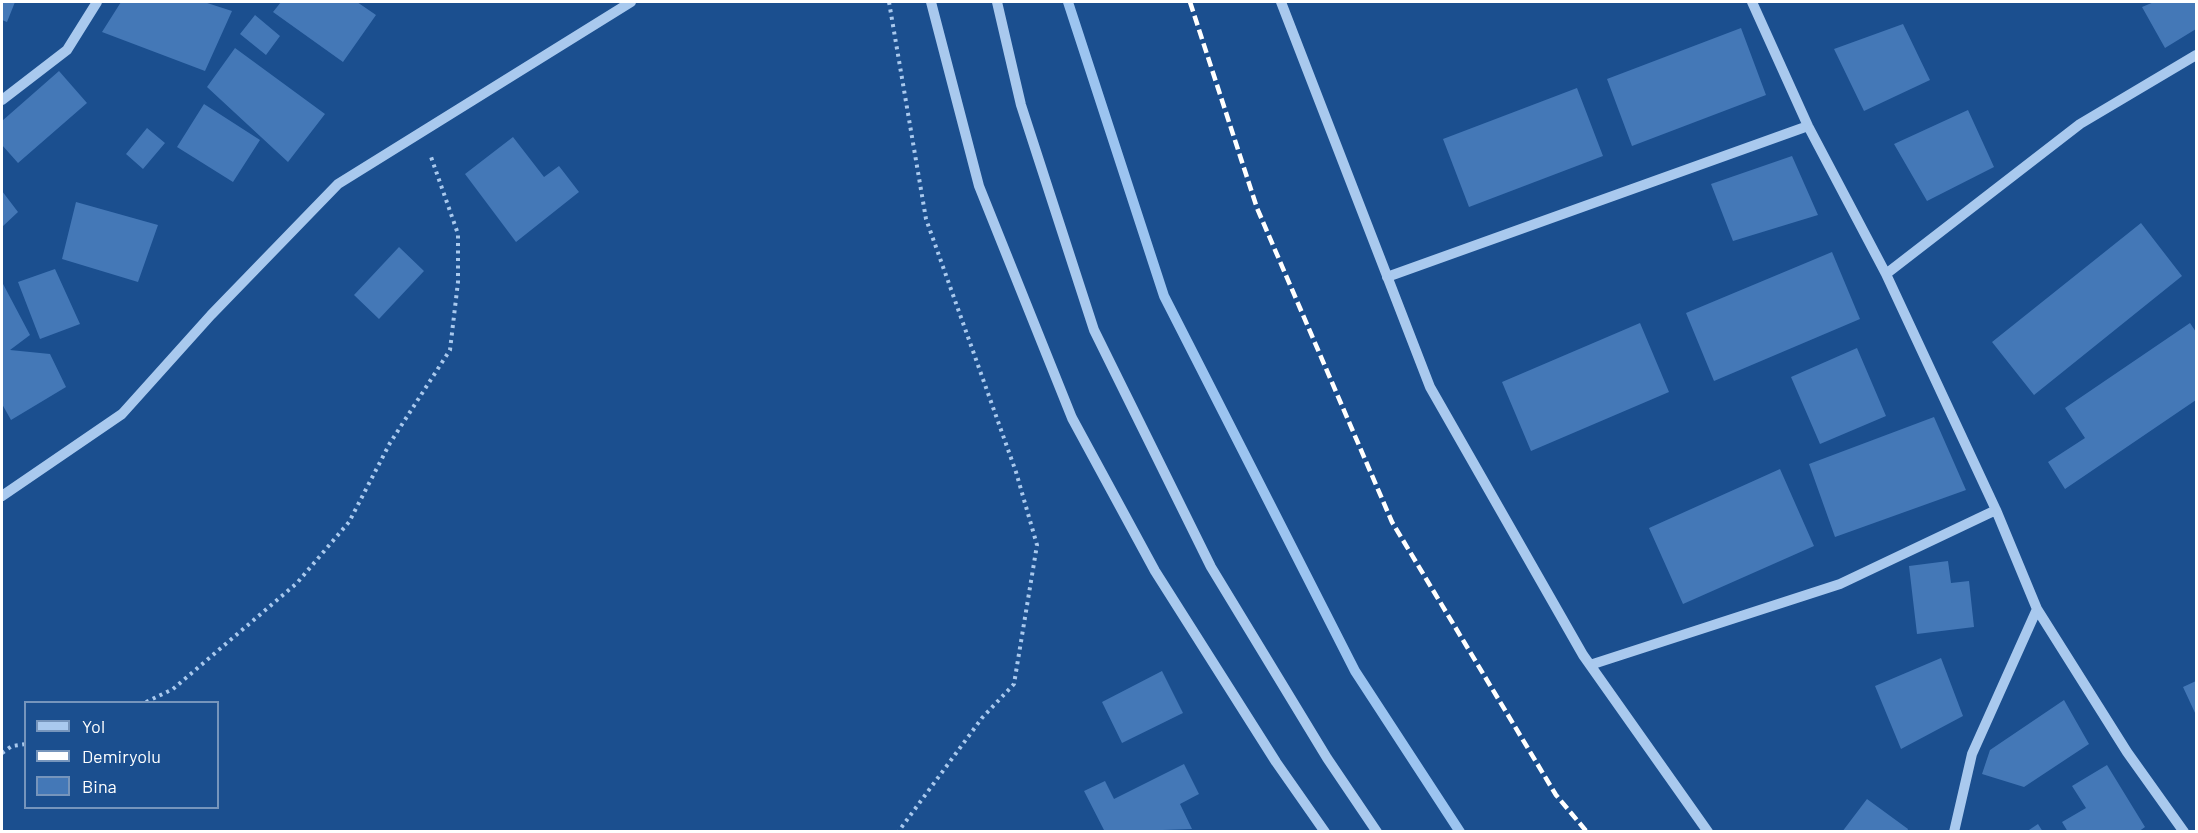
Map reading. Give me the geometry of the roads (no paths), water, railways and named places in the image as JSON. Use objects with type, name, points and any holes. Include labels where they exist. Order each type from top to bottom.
[{"type":"street","points":[[2,100],[67,50],[97,2]]},
{"type":"street","points":[[2,496],[122,414],[211,315],[338,184],[631,2]]},
{"type":"street","points":[[931,2],[979,186],[1072,418],[1155,571],[1276,762],[1325,831]]},
{"type":"street","points":[[997,2],[1021,105],[1094,330],[1211,567],[1327,758],[1377,831]]},
{"type":"street","points":[[1281,2],[1430,387],[1590,665],[1708,831]]},
{"type":"street","points":[[1752,2],[1808,126],[1886,274],[1996,510],[2037,609],[2127,752],[2184,831]]},
{"type":"street","points":[[1886,274],[2080,124],[2196,55]]},
{"type":"street","points":[[1387,277],[1808,126]]},
{"type":"street","points":[[1590,665],[1840,584],[1996,510]]},
{"type":"street","points":[[1954,831],[1972,754],[2037,609]]},
{"type":"waterway","points":[[1068,2],[1164,296],[1355,671],[1460,832]]},
{"type":"railway","points":[[1190,2],[1257,208],[1392,522],[1556,795],[1587,832]]}]
